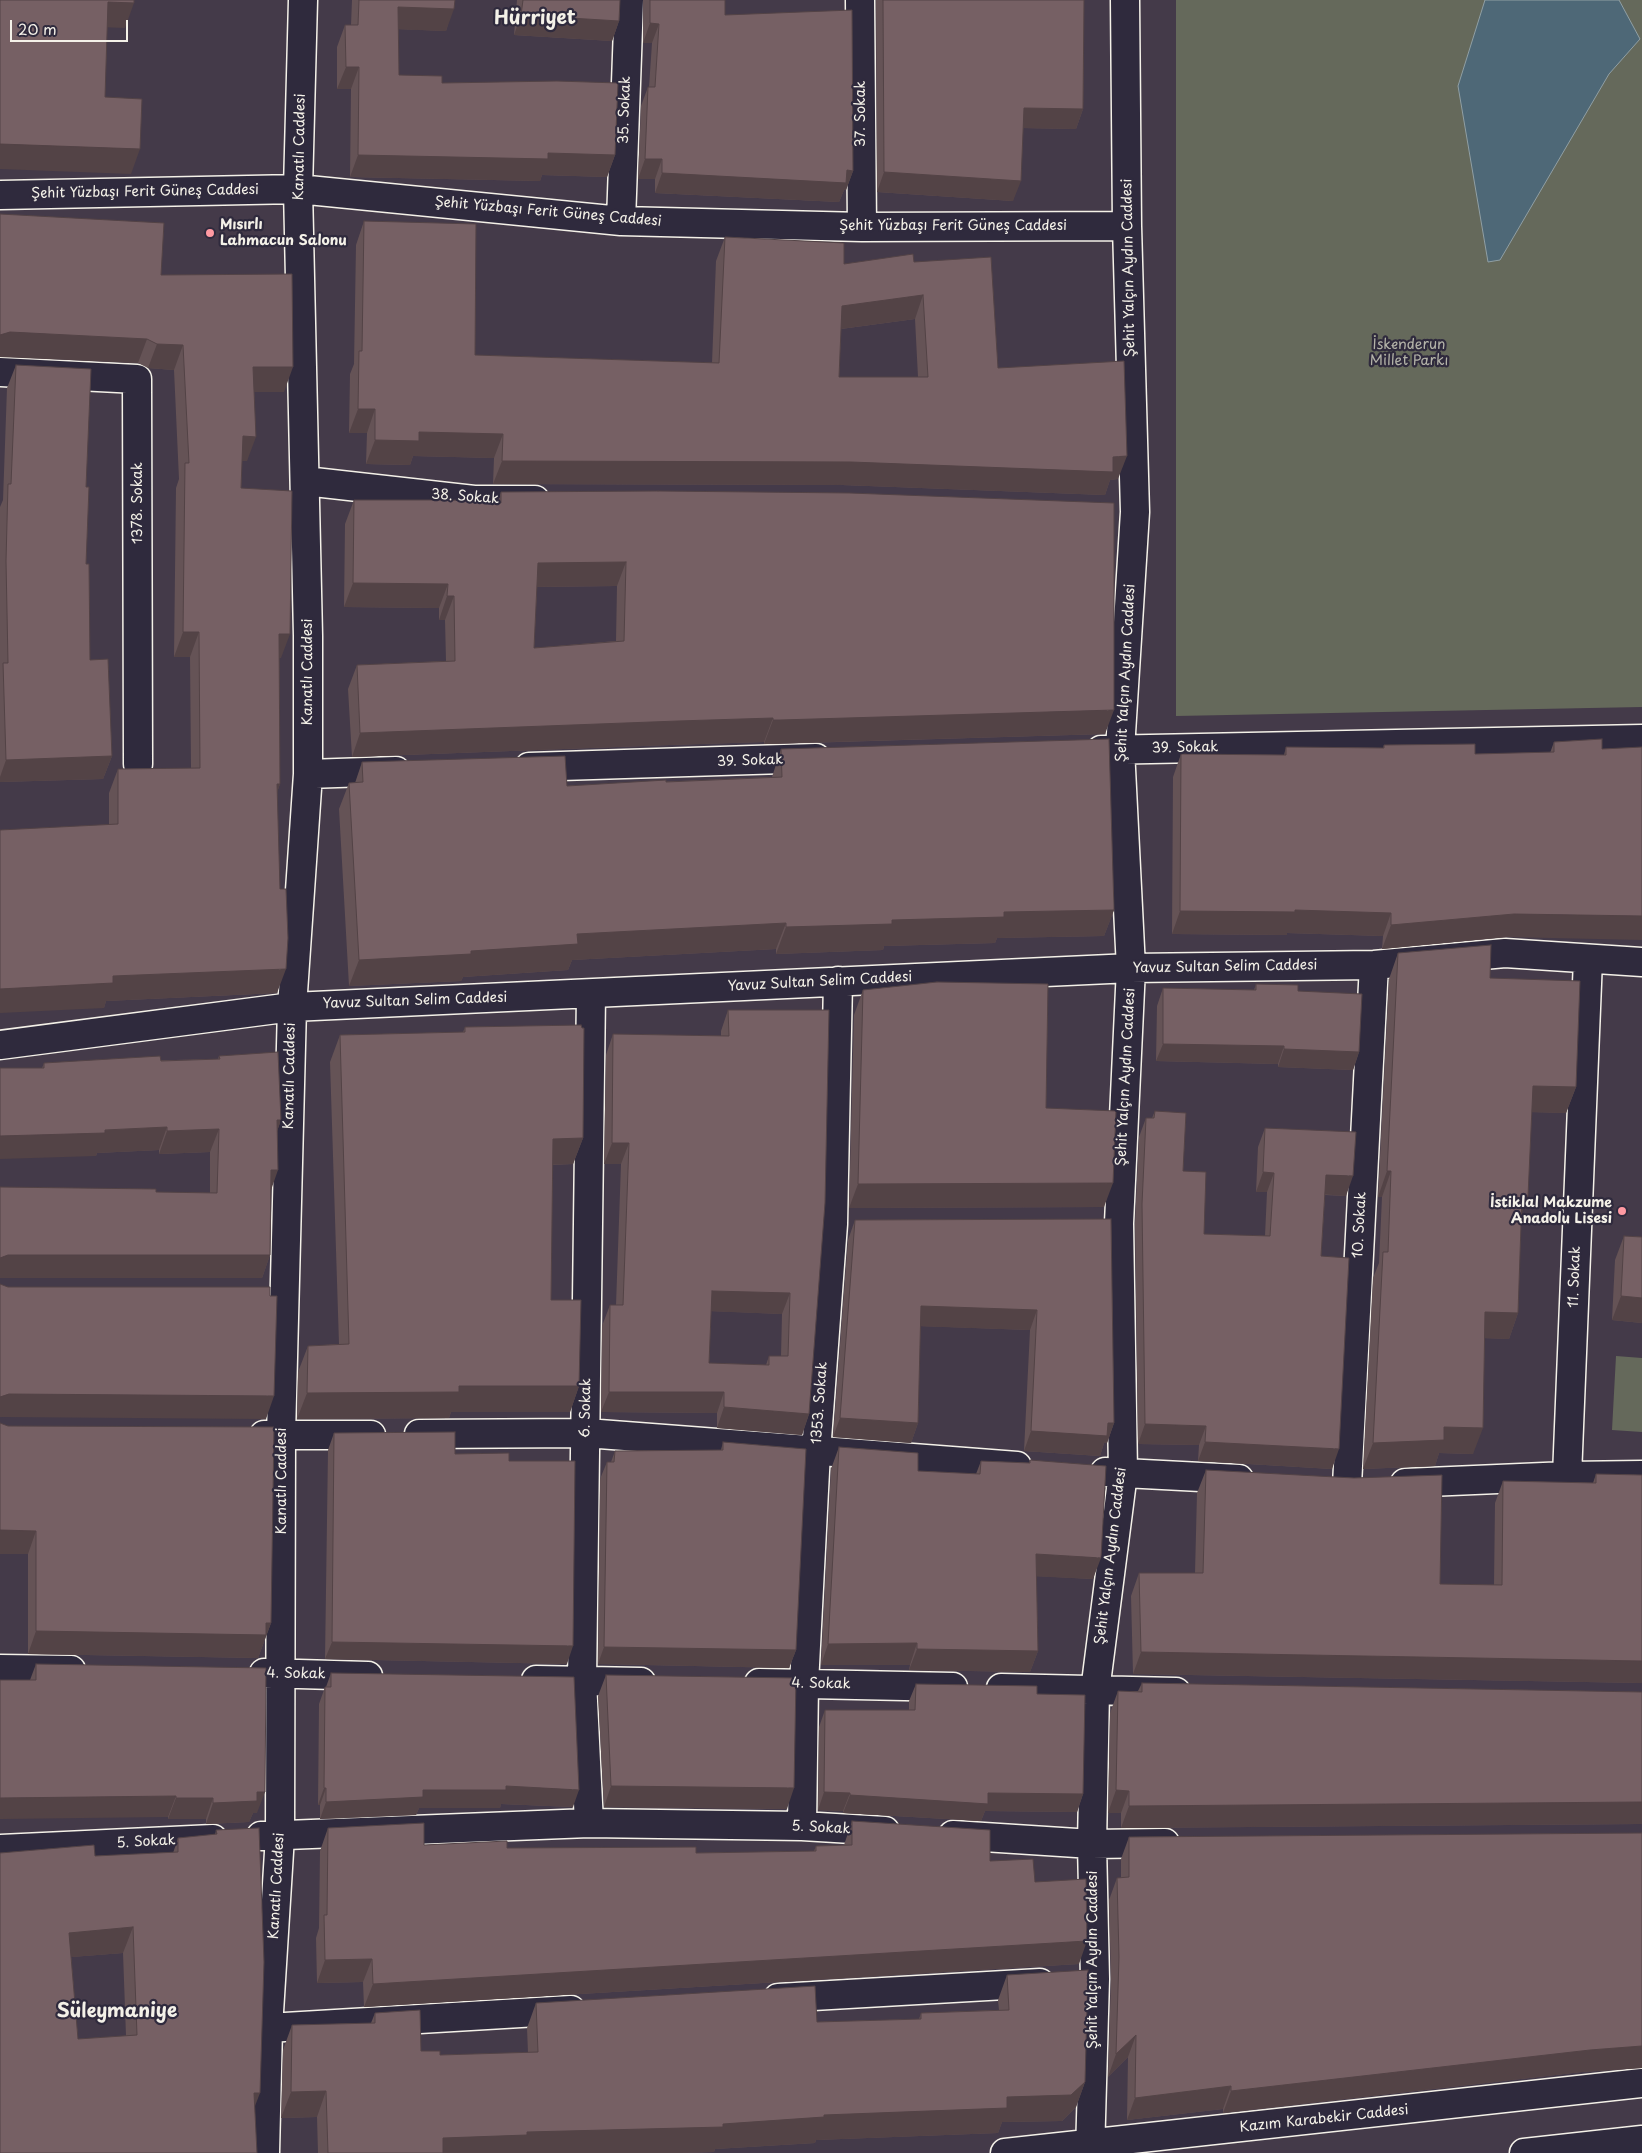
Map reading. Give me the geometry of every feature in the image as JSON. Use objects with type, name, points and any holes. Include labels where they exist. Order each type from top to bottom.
[{"type":"street","name":"Kanatlı Caddesi","points":[[265,2153],[268,2028],[280,1836],[282,1435],[292,1007],[308,774],[308,636],[298,189],[303,0]]},
{"type":"street","name":"35. Sokak","points":[[621,220],[628,0]]},
{"type":"street","name":"37. Sokak","points":[[860,0],[862,228]]},
{"type":"street","name":"Şehit Yalçın Aydın Caddesi","points":[[1090,2149],[1096,1979],[1092,1844],[1095,1690],[1123,1473],[1119,1223],[1131,968],[1120,749],[1135,512],[1127,226],[1125,0]]},
{"type":"street","name":"Şehit Yüzbaşı Ferit Güneş Caddesi","points":[[0,195],[298,189],[621,220],[862,228],[1127,226]]},
{"type":"street","name":"1378. Sokak","points":[[0,372],[137,379],[138,764]]},
{"type":"street","name":"38. Sokak","points":[[305,481],[474,500],[561,500]]},
{"type":"street","points":[[1107,511],[1135,512]]},
{"type":"street","name":"39. Sokak","points":[[1080,750],[1642,738]]},
{"type":"street","name":"39. Sokak","points":[[506,768],[842,758]]},
{"type":"street","points":[[308,774],[417,771]]},
{"type":"street","name":"Yavuz Sultan Selim Caddesi","points":[[0,1045],[292,1007],[1131,968],[1374,966],[1505,953],[1642,962]]},
{"type":"street","name":"11. Sokak","points":[[1567,1476],[1588,959]]},
{"type":"street","name":"10. Sokak","points":[[1347,1485],[1374,966]]},
{"type":"street","name":"1353. Sokak","points":[[802,1826],[804,1684],[816,1452],[833,1224],[838,981]]},
{"type":"street","name":"6. Sokak","points":[[589,1823],[582,1681],[591,994]]},
{"type":"street","points":[[1089,1223],[1119,1223]]},
{"type":"street","points":[[833,1224],[862,1224]]},
{"type":"street","points":[[256,1294],[285,1294]]},
{"type":"street","points":[[243,1435],[586,1433],[1044,1468]]},
{"type":"street","points":[[1084,1470],[1260,1480]]},
{"type":"street","points":[[1318,1484],[1347,1485],[1567,1476],[1642,1476]]},
{"type":"street","points":[[0,1669],[97,1671]]},
{"type":"street","name":"4. Sokak","points":[[244,1673],[389,1676]]},
{"type":"street","points":[[515,1679],[669,1682]]},
{"type":"street","name":"4. Sokak","points":[[737,1683],[1204,1692]]},
{"type":"street","name":"5. Sokak","points":[[0,1849],[589,1823],[802,1826],[1092,1844],[1192,1843]]},
{"type":"street","points":[[756,1999],[1096,1979]]},
{"type":"street","points":[[268,2028],[597,2008]]},
{"type":"street","name":"Kazım Karabekir Caddesi","points":[[1005,2153],[1090,2149],[1642,2083]]},
{"type":"street","points":[[1524,2153],[1642,2140]]},
{"type":"green space","name":"İskenderun Millet Parkı","points":[[1176,0],[1642,0],[1642,707],[1176,716]]},
{"type":"green space","points":[[1616,1356],[1642,1358],[1642,1432],[1612,1430]]},
{"type":"water","points":[[1485,0],[1619,0],[1640,39],[1609,74],[1500,260],[1488,262],[1458,86]]},
{"type":"building","points":[[0,0],[134,0],[134,3],[108,2],[105,97],[142,99],[140,149],[0,144]]},
{"type":"building","points":[[359,0],[455,0],[454,9],[398,7],[399,75],[442,76],[442,83],[557,81],[618,83],[615,155],[548,153],[548,159],[358,155],[359,67],[346,67],[345,25],[358,25]]},
{"type":"building","points":[[523,0],[620,0],[619,21],[521,15]]},
{"type":"building","points":[[650,0],[725,0],[725,15],[852,10],[853,171],[847,170],[846,183],[662,173],[662,159],[645,159],[648,87],[655,87],[659,24],[650,23]]},
{"type":"building","points":[[883,0],[1084,0],[1083,109],[1024,108],[1021,181],[884,172]]},
{"type":"building","points":[[0,214],[164,223],[161,275],[292,274],[293,367],[253,367],[256,437],[243,436],[241,488],[292,491],[290,634],[279,634],[280,784],[277,784],[280,889],[286,889],[288,938],[286,969],[113,976],[113,983],[0,989],[0,830],[118,824],[118,769],[200,768],[199,632],[183,632],[185,463],[189,463],[183,345],[157,344],[147,339],[10,332],[0,335]]},
{"type":"building","points":[[364,221],[476,224],[475,355],[719,363],[725,237],[844,243],[844,264],[913,254],[914,262],[991,257],[998,368],[1124,361],[1127,456],[1113,457],[1113,472],[851,462],[502,461],[503,434],[419,432],[419,441],[375,440],[375,409],[358,409],[359,351],[362,351]],"holes":[[[923,295],[928,377],[839,377],[842,306]]]},
{"type":"building","points":[[16,365],[91,369],[86,487],[89,487],[86,564],[89,564],[90,660],[108,659],[112,756],[6,760],[3,663],[8,663],[6,561],[8,484],[11,484]]},
{"type":"building","points":[[501,492],[850,493],[1114,503],[1114,710],[780,720],[773,720],[773,718],[360,733],[357,665],[455,661],[454,596],[447,596],[448,584],[353,583],[354,500],[452,500],[501,503]],"holes":[[[626,562],[624,641],[534,648],[538,563]]]},
{"type":"building","points":[[1109,739],[1114,910],[1004,912],[1004,917],[892,920],[892,924],[786,927],[786,923],[577,934],[578,944],[471,951],[471,954],[359,960],[349,783],[363,782],[362,762],[565,756],[567,786],[666,780],[666,782],[782,777],[781,749]]},
{"type":"building","points":[[1602,739],[1602,749],[1642,747],[1642,916],[1514,914],[1391,925],[1391,913],[1295,910],[1295,912],[1180,911],[1181,754],[1286,755],[1286,747],[1384,748],[1384,745],[1475,744],[1475,754],[1554,752],[1554,742]]},
{"type":"building","points":[[1491,945],[1490,978],[1580,981],[1576,1087],[1533,1086],[1528,1196],[1522,1196],[1518,1313],[1485,1312],[1483,1428],[1444,1427],[1444,1440],[1373,1443],[1383,1252],[1388,1252],[1391,1171],[1387,1171],[1398,953]]},
{"type":"building","points":[[937,982],[1048,984],[1046,1108],[1116,1111],[1113,1183],[858,1184],[863,990]]},
{"type":"building","points":[[1256,984],[1298,985],[1298,991],[1362,994],[1359,1052],[1284,1049],[1284,1046],[1163,1044],[1163,988],[1256,990]]},
{"type":"building","points":[[728,1010],[829,1010],[825,1203],[809,1414],[724,1407],[724,1392],[609,1392],[610,1305],[623,1305],[629,1143],[612,1143],[613,1034],[729,1036]],"holes":[[[712,1291],[790,1293],[788,1356],[769,1356],[769,1365],[709,1363]]]},
{"type":"building","points":[[581,1025],[584,1028],[583,1138],[553,1139],[551,1300],[581,1300],[579,1386],[459,1386],[459,1392],[307,1393],[308,1346],[349,1344],[340,1035],[465,1032],[465,1027]]},
{"type":"building","points":[[278,1052],[281,1120],[277,1120],[278,1170],[271,1170],[270,1255],[8,1255],[0,1258],[0,1187],[156,1189],[156,1192],[217,1193],[219,1129],[167,1131],[167,1127],[105,1130],[105,1133],[0,1136],[0,1068],[44,1068],[44,1063],[160,1056],[161,1061],[220,1059],[219,1056]]},
{"type":"building","points":[[1155,1111],[1186,1113],[1183,1171],[1206,1172],[1204,1234],[1270,1236],[1274,1173],[1263,1172],[1265,1128],[1356,1132],[1353,1176],[1326,1175],[1321,1256],[1349,1258],[1339,1449],[1205,1442],[1206,1426],[1145,1424],[1142,1204],[1146,1118],[1154,1118]]},
{"type":"building","points":[[1111,1219],[1114,1423],[1108,1423],[1107,1436],[1031,1431],[1037,1310],[921,1306],[918,1423],[840,1418],[855,1220]]},
{"type":"building","points":[[1624,1236],[1642,1237],[1642,1298],[1621,1296]]},
{"type":"building","points":[[0,1284],[8,1287],[270,1287],[270,1296],[277,1296],[274,1396],[9,1394],[0,1397]]},
{"type":"building","points":[[0,1423],[8,1426],[274,1427],[271,1623],[266,1623],[266,1635],[36,1631],[36,1531],[0,1530]]},
{"type":"building","points":[[455,1432],[455,1454],[509,1453],[509,1461],[575,1461],[573,1646],[332,1642],[334,1433]]},
{"type":"building","points":[[723,1442],[806,1449],[796,1650],[604,1647],[607,1462],[614,1462],[615,1451],[723,1450]]},
{"type":"building","points":[[839,1447],[918,1453],[918,1471],[980,1474],[981,1461],[1030,1463],[1030,1460],[1106,1466],[1101,1558],[1036,1554],[1038,1651],[917,1649],[917,1643],[828,1644]]},
{"type":"building","points":[[1206,1470],[1354,1478],[1442,1475],[1440,1584],[1502,1585],[1503,1481],[1596,1483],[1596,1474],[1642,1475],[1642,1661],[1141,1652],[1139,1573],[1203,1573]]},
{"type":"building","points":[[36,1664],[266,1668],[265,1792],[257,1792],[257,1801],[213,1803],[213,1798],[176,1798],[176,1796],[0,1798],[0,1680],[36,1680]]},
{"type":"building","points":[[331,1673],[574,1677],[579,1790],[506,1786],[506,1790],[423,1790],[423,1797],[326,1802],[326,1788],[324,1788],[325,1687],[331,1687]]},
{"type":"building","points":[[606,1675],[796,1678],[794,1788],[611,1786]]},
{"type":"building","points":[[1142,1683],[1642,1692],[1642,1802],[1129,1806],[1129,1791],[1116,1790],[1118,1691],[1142,1692]]},
{"type":"building","points":[[916,1684],[1037,1686],[1037,1694],[1085,1695],[1083,1794],[988,1793],[988,1804],[824,1792],[825,1710],[915,1710]]},
{"type":"building","points":[[852,1821],[990,1830],[990,1861],[1033,1859],[1035,1882],[1086,1879],[1087,1941],[373,1984],[372,1959],[325,1960],[324,1915],[327,1915],[328,1828],[424,1823],[424,1845],[507,1841],[507,1848],[696,1847],[696,1853],[816,1851],[816,1846],[852,1845]]},
{"type":"building","points":[[259,1828],[264,1962],[260,2093],[254,2093],[257,2153],[0,2153],[0,1853],[94,1845],[95,1856],[178,1852],[178,1838],[217,1834],[216,1830]],"holes":[[[133,1927],[137,2035],[78,2039],[69,1933]]]},
{"type":"building","points":[[1642,1833],[1642,2046],[1590,2050],[1231,2091],[1231,2086],[1135,2098],[1136,2035],[1116,2054],[1119,1957],[1117,1878],[1129,1877],[1129,1837]]},
{"type":"building","points":[[1088,1970],[1085,2082],[1071,2095],[1007,2097],[1007,2108],[824,2115],[824,2117],[723,2124],[723,2127],[527,2132],[527,2135],[443,2138],[443,2153],[328,2153],[326,2091],[291,2092],[292,2025],[375,2023],[375,2013],[420,2010],[421,2051],[440,2051],[440,2055],[538,2052],[536,2003],[815,1986],[817,2022],[921,2019],[921,2013],[1009,2010],[1007,1975]]},
{"type":"place","name":"Mısırlı Lahmacun Salonu","points":[[210,233]]},
{"type":"place","name":"İstiklal Makzume Anadolu Lisesi","points":[[1622,1211]]},
{"type":"district","name":"Hürriyet","points":[[535,19]]},
{"type":"district","name":"Süleymaniye","points":[[117,2012]]}]
